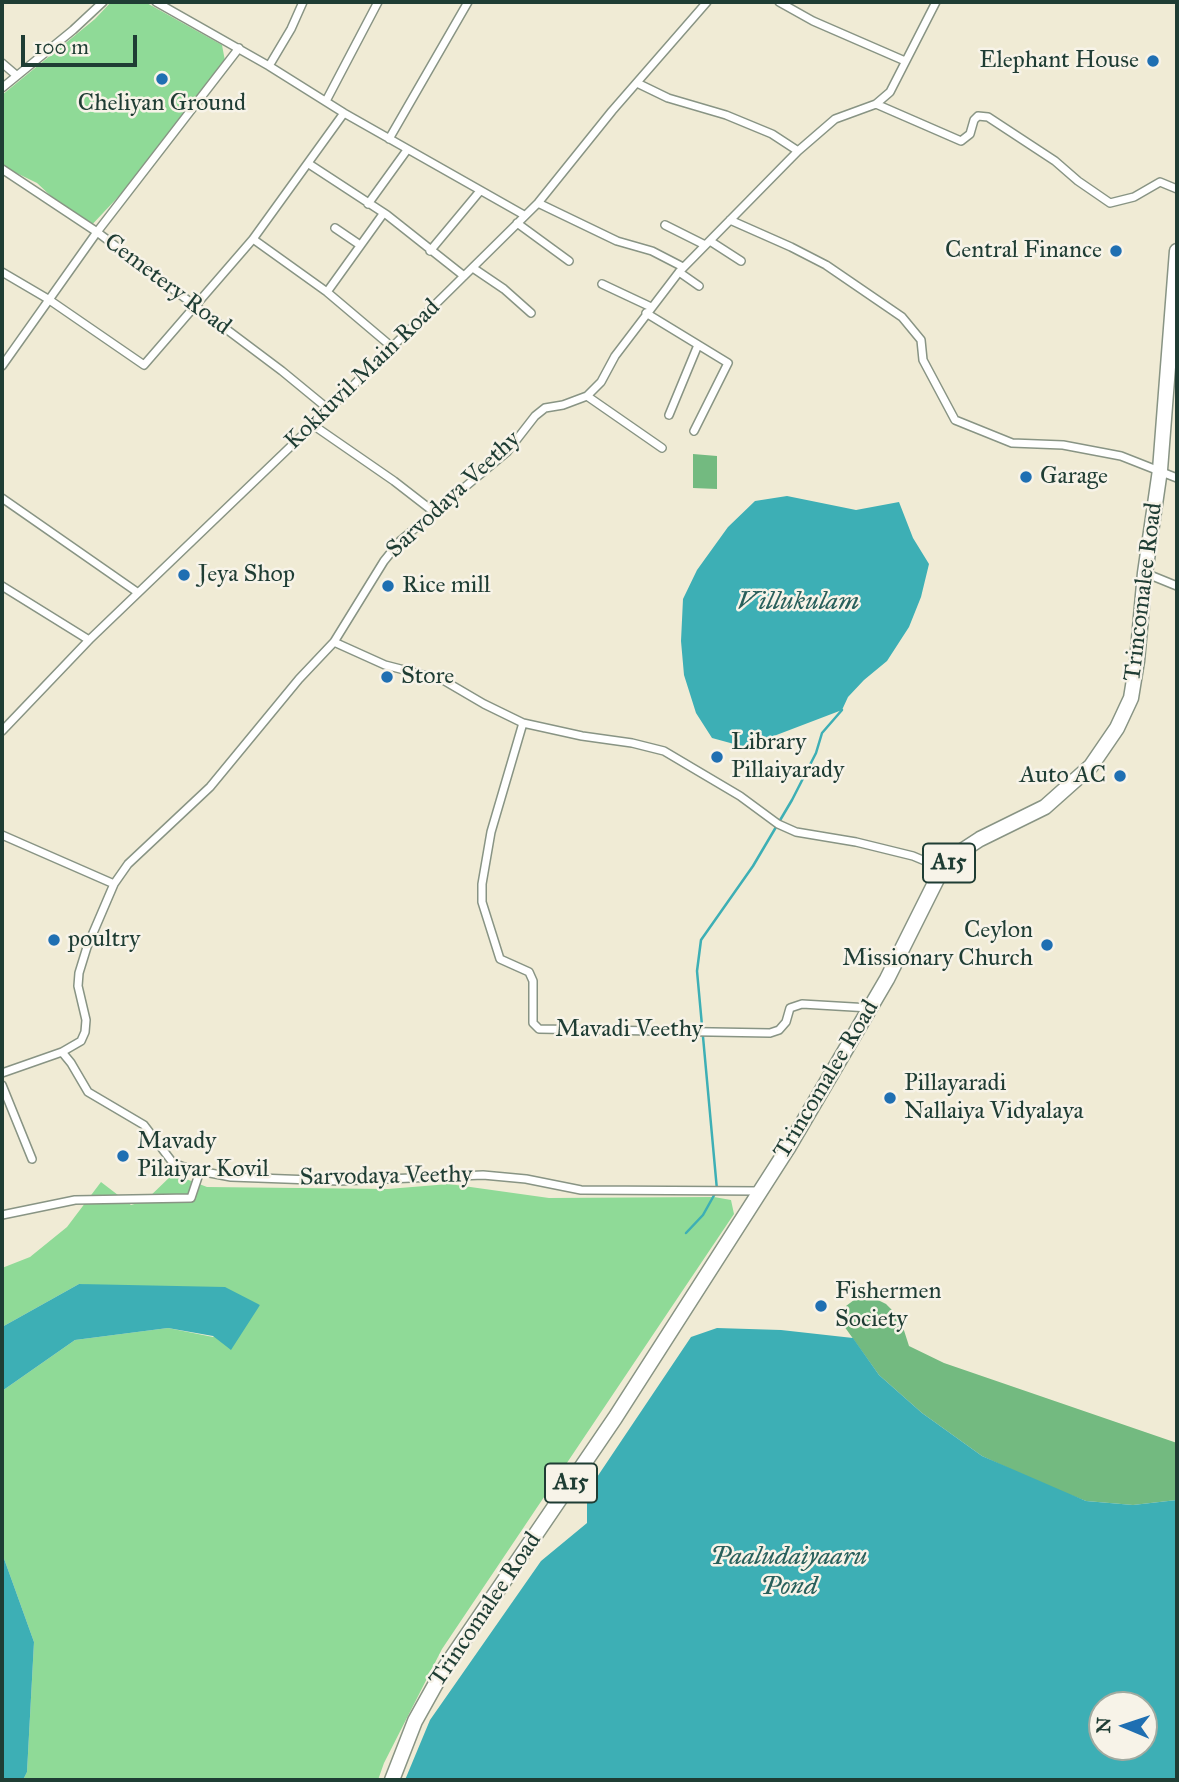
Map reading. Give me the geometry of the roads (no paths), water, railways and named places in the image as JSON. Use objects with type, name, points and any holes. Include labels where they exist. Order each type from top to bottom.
[{"type":"highway","name":"Trincomalee Road","points":[[392,1780],[415,1721],[444,1669],[615,1418],[788,1148],[871,1008],[944,869],[957,854],[980,839],[1045,807],[1091,766],[1117,728],[1131,698],[1137,661],[1145,573],[1160,470],[1177,251]]},
{"type":"street","points":[[2,88],[103,2]]},
{"type":"street","points":[[156,2],[269,65],[407,150],[524,215]]},
{"type":"street","points":[[269,65],[291,29],[303,2]]},
{"type":"street","points":[[326,101],[378,2]]},
{"type":"street","points":[[389,139],[468,2]]},
{"type":"street","name":"Kokkuvil Main Road","points":[[2,731],[89,640],[313,425],[327,408],[538,203],[707,2]]},
{"type":"street","points":[[779,2],[905,61]]},
{"type":"street","points":[[662,448],[587,396],[601,382],[615,356],[681,270],[798,151],[835,119],[845,113],[876,104],[890,92],[936,2]]},
{"type":"street","points":[[3,361],[97,232],[239,48]]},
{"type":"street","points":[[2,63],[16,75]]},
{"type":"street","points":[[637,83],[668,98],[726,115],[772,134],[798,151]]},
{"type":"street","points":[[876,104],[961,141],[970,134],[978,116],[988,117],[1055,161],[1110,203],[1134,197],[1160,182],[1177,189]]},
{"type":"street","points":[[2,272],[48,299],[145,365],[253,239],[344,113]]},
{"type":"street","points":[[369,204],[407,150]]},
{"type":"street","points":[[309,164],[387,215],[464,276]]},
{"type":"street","name":"Cemetery Road","points":[[2,169],[97,232],[327,408]]},
{"type":"street","points":[[430,251],[480,191]]},
{"type":"street","points":[[538,203],[617,241],[652,251],[699,286]]},
{"type":"street","points":[[327,292],[383,214]]},
{"type":"street","points":[[730,220],[826,265],[902,317],[921,340],[923,360],[955,420],[1012,443],[1063,445],[1121,456],[1177,478]]},
{"type":"street","points":[[517,223],[569,261]]},
{"type":"street","points":[[665,225],[741,261]]},
{"type":"street","points":[[335,228],[360,245]]},
{"type":"street","points":[[253,239],[327,292],[392,347]]},
{"type":"street","points":[[473,268],[531,313]]},
{"type":"street","points":[[602,284],[649,310],[728,363],[694,431]]},
{"type":"street","points":[[669,415],[698,345]]},
{"type":"street","name":"Sarvodaya Veethy","points":[[2,1073],[62,1052],[81,1041],[86,1032],[86,1020],[78,986],[79,973],[114,884],[128,864],[210,788],[299,679],[334,642],[384,561],[401,540],[480,477],[507,452],[535,416],[545,408],[587,396]]},
{"type":"street","points":[[313,425],[434,512]]},
{"type":"street","points":[[2,498],[137,593]]},
{"type":"street","points":[[1145,573],[1177,586]]},
{"type":"street","points":[[2,586],[89,640]]},
{"type":"street","points":[[334,642],[385,664],[443,680],[484,705],[523,723],[664,751],[740,796],[778,824],[796,832],[856,842],[913,856],[944,869]]},
{"type":"street","name":"Mavadi Veethy","points":[[523,723],[491,832],[481,884],[482,902],[500,959],[529,972],[533,981],[533,1023],[540,1029],[770,1032],[779,1030],[786,1022],[790,1008],[802,1003],[871,1008]]},
{"type":"street","points":[[2,835],[114,884]]},
{"type":"street","name":"Sarvodaya Veethy","points":[[62,1052],[88,1092],[144,1125],[173,1163],[200,1171],[231,1177],[339,1181],[483,1175],[526,1179],[581,1190],[760,1191]]},
{"type":"street","points":[[2,1085],[32,1159]]},
{"type":"street","points":[[2,1215],[75,1200],[191,1198],[200,1171]]},
{"type":"water","name":"Villukulam","points":[[787,496],[856,510],[899,502],[913,538],[929,564],[921,597],[909,627],[887,661],[848,697],[842,710],[745,747],[712,738],[696,713],[684,675],[681,641],[683,599],[697,570],[728,527],[755,501]]},
{"type":"water","points":[[79,1284],[225,1287],[260,1305],[231,1350],[213,1336],[168,1328],[75,1340],[2,1391],[2,1327]]},
{"type":"water","name":"Paaludaiyaaru Pond","points":[[717,1328],[781,1330],[853,1338],[879,1375],[922,1413],[982,1456],[1086,1501],[1133,1505],[1177,1500],[1177,1780],[405,1780],[430,1720],[541,1561],[587,1523],[587,1492],[691,1337]]},
{"type":"water","points":[[2,1553],[34,1642],[27,1772],[23,1780],[2,1780]]},
{"type":"waterway","points":[[686,1233],[703,1215],[717,1190],[697,971],[701,940],[753,866],[792,800],[816,753],[822,733],[842,710]]},
{"type":"place","name":"Elephant House","points":[[1153,61]]},
{"type":"place","name":"Cheliyan Ground","points":[[162,79]]},
{"type":"place","name":"Central Finance","points":[[1116,251]]},
{"type":"place","name":"Garage","points":[[1026,477]]},
{"type":"place","name":"Jeya Shop","points":[[184,575]]},
{"type":"place","name":"Rice mill","points":[[388,586]]},
{"type":"place","name":"Store","points":[[387,677]]},
{"type":"place","name":"Library Pillaiyarady","points":[[717,757]]},
{"type":"place","name":"Auto AC","points":[[1120,776]]},
{"type":"place","name":"poultry","points":[[54,940]]},
{"type":"place","name":"Ceylon Missionary Church","points":[[1047,945]]},
{"type":"place","name":"Pillayaradi Nallaiya Vidyalaya","points":[[890,1098]]},
{"type":"place","name":"Mavady Pilaiyar Kovil","points":[[123,1156]]},
{"type":"place","name":"Fishermen Society","points":[[821,1306]]}]
